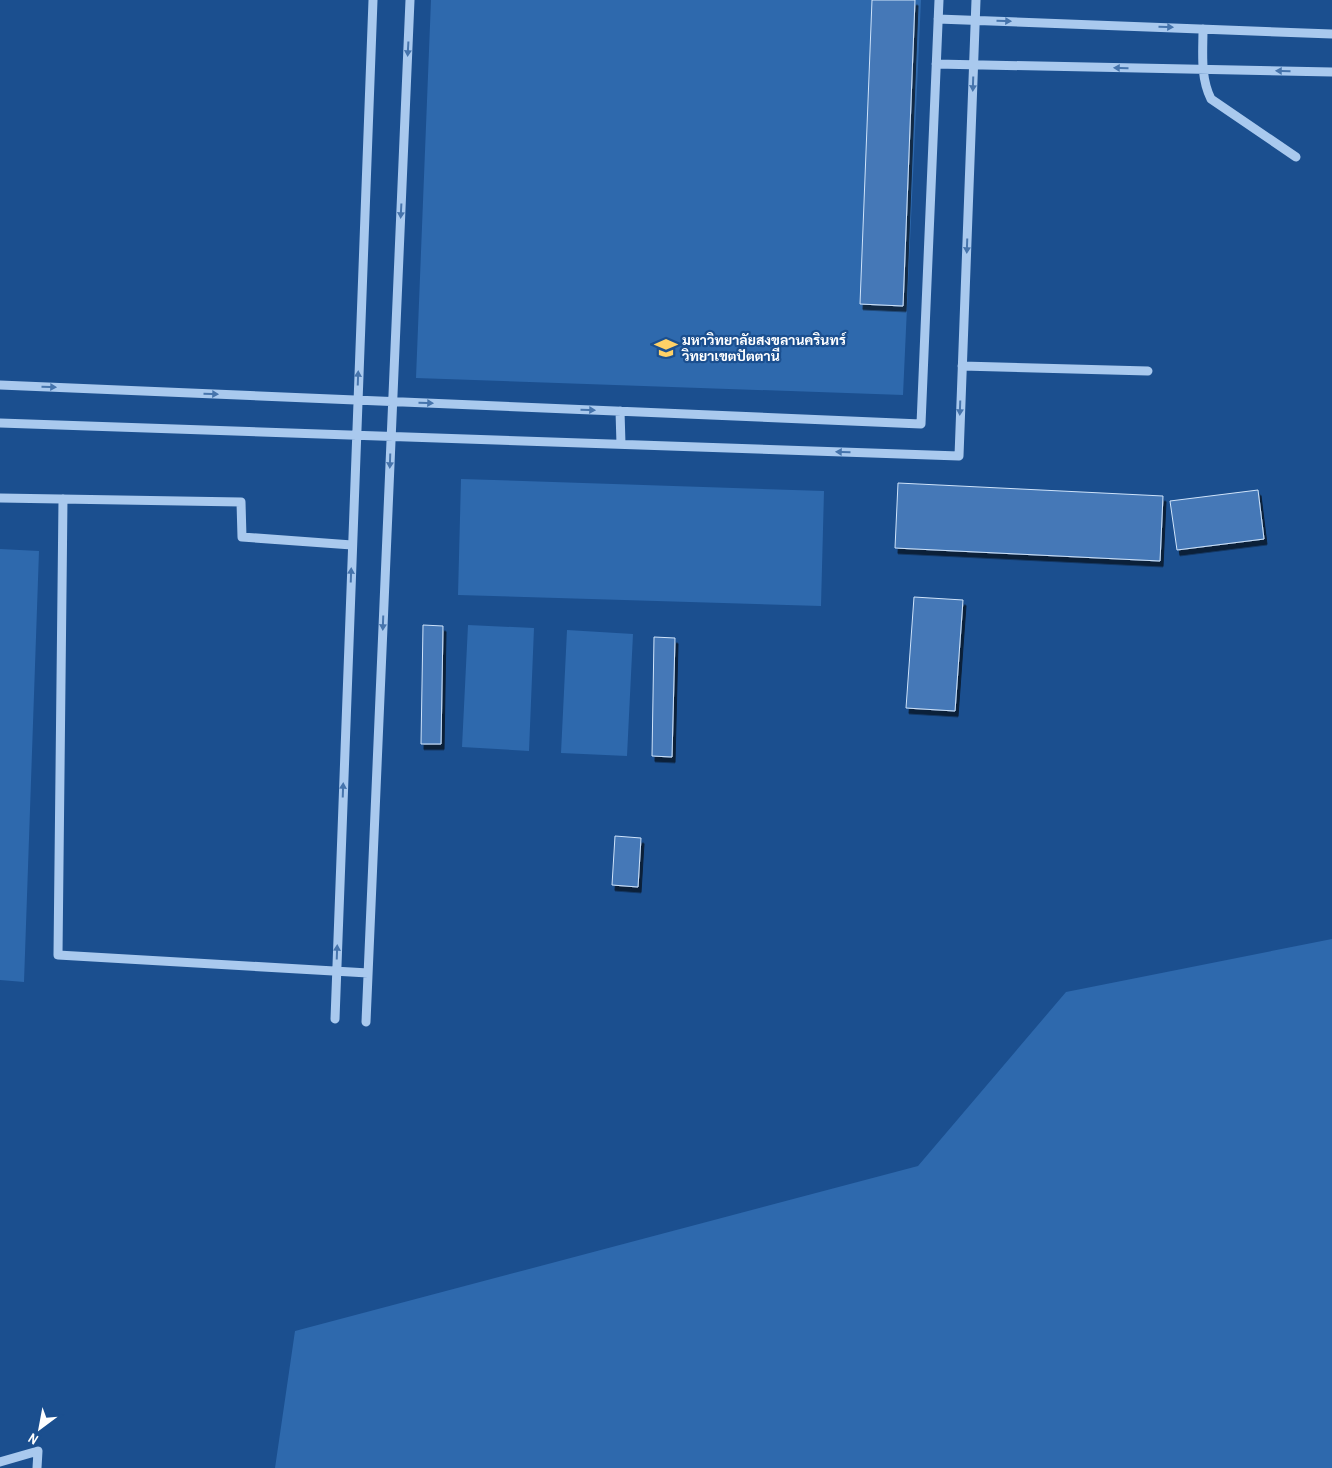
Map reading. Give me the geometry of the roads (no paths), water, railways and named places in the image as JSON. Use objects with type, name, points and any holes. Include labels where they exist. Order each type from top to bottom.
[{"type":"lane","points":[[335,1019],[373,0]]},
{"type":"lane","points":[[366,1022],[410,0]]},
{"type":"lane","points":[[0,385],[921,424],[939,0]]},
{"type":"lane","points":[[0,423],[958,456],[976,0]]},
{"type":"lane","points":[[938,18],[1332,34]]},
{"type":"lane","points":[[1203,29],[1203,69],[1205,88],[1210,99],[1296,157]]},
{"type":"lane","points":[[936,64],[1332,72]]},
{"type":"lane","points":[[962,366],[1148,371]]},
{"type":"lane","points":[[620,411],[621,444]]},
{"type":"lane","points":[[0,498],[241,502],[242,537],[352,545]]},
{"type":"lane","points":[[63,499],[58,955],[368,973]]},
{"type":"lane","points":[[0,1462],[38,1451],[36,1468]]},
{"type":"place","name":"มหาวิทยาลัยสงขลานครินทร์ วิทยาเขตปัตตานี","points":[[666,348]]}]
